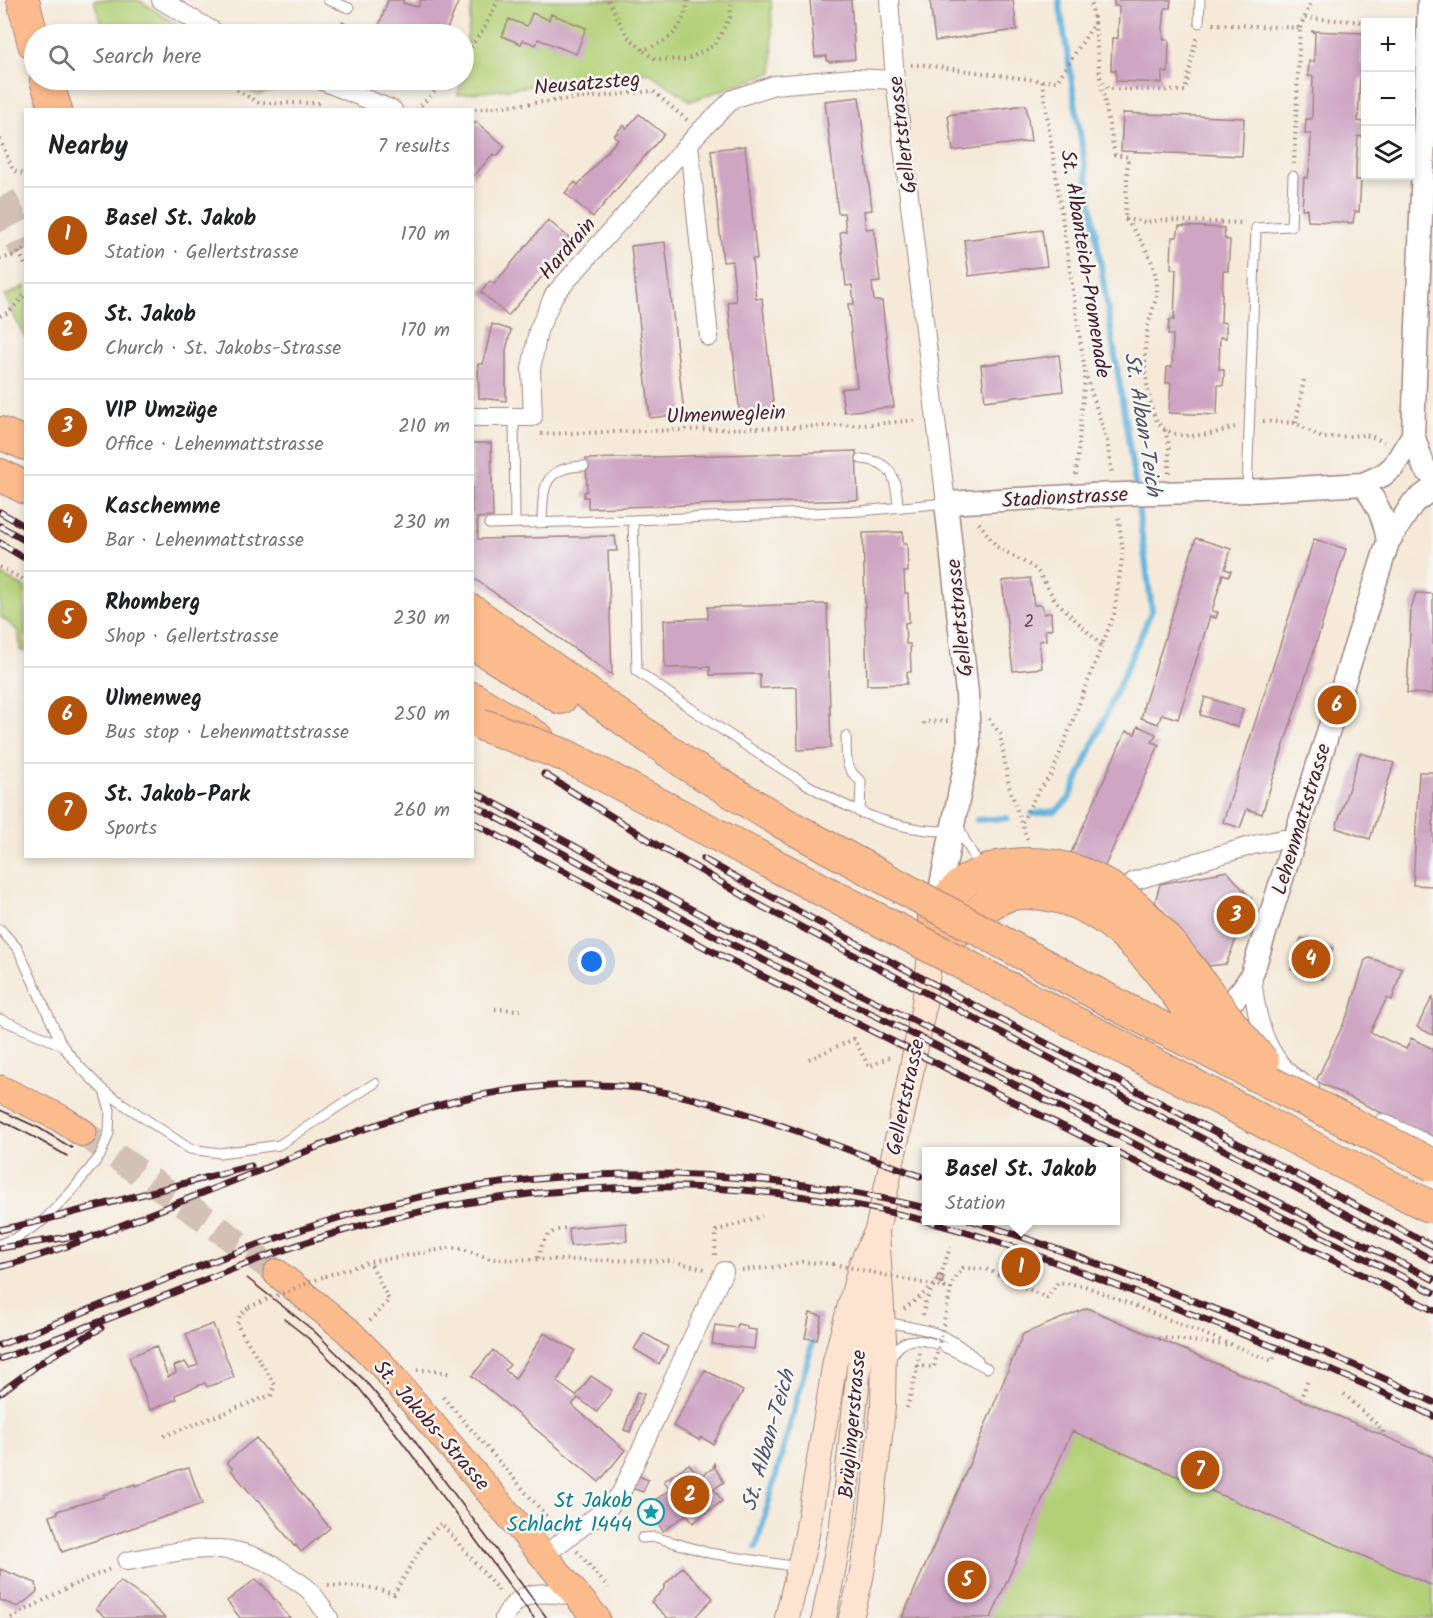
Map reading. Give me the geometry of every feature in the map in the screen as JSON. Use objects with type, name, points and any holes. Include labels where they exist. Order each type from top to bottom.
[{"type":"highway","points":[[23,0],[29,24]]},
{"type":"highway","points":[[49,90],[55,108]]},
{"type":"highway","points":[[0,433],[24,443]]},
{"type":"highway","points":[[0,474],[24,487]]},
{"type":"highway","points":[[474,612],[688,765],[798,831],[1123,1008],[1433,1165]]},
{"type":"highway","points":[[474,645],[619,731],[688,765]]},
{"type":"highway","points":[[480,713],[567,756],[1327,1155],[1433,1208]]},
{"type":"highway","points":[[998,878],[1022,863],[1048,864],[1083,874],[1120,894],[1156,926],[1263,1062],[1283,1078],[1358,1121],[1433,1156]]},
{"type":"highway","points":[[945,926],[997,899],[998,878]]},
{"type":"highway","points":[[998,878],[1039,893],[1067,898],[1114,924],[1141,949],[1246,1092],[1270,1118],[1327,1162],[1433,1217]]},
{"type":"main road","name":"Gellertstrasse","points":[[787,1618],[813,1501],[835,1361],[861,1264],[877,1230],[906,1098],[930,962],[945,926]]},
{"type":"main road","points":[[0,1089],[60,1118],[83,1133]]},
{"type":"main road","name":"Gellertstrasse","points":[[851,1618],[870,1526],[884,1379],[877,1230]]},
{"type":"main road","name":"Brüglingerstrasse","points":[[824,1618],[842,1524],[862,1328],[877,1230]]},
{"type":"main road","name":"St. Jakobs-Strasse","points":[[278,1273],[347,1330],[381,1364],[597,1618]]},
{"type":"street","points":[[161,0],[201,24]]},
{"type":"street","name":"Gellertstrasse","points":[[889,0],[894,73],[946,503],[969,728],[968,757],[954,823],[945,926]]},
{"type":"street","points":[[1429,0],[1413,435],[1424,467],[1433,477]]},
{"type":"street","name":"Hardrain","points":[[533,417],[531,369],[538,331],[554,295],[694,137],[733,99],[774,85],[894,73]]},
{"type":"street","points":[[346,90],[388,108]]},
{"type":"street","points":[[694,137],[709,337]]},
{"type":"street","points":[[474,417],[533,417]]},
{"type":"street","points":[[1388,542],[1378,505],[1363,484],[1393,468],[1413,435]]},
{"type":"street","name":"Stadionstrasse","points":[[946,503],[1363,484]]},
{"type":"street","name":"Lehenmattstrasse","points":[[945,926],[991,930],[1164,1023],[1186,1023],[1207,1019],[1231,1003],[1252,974],[1388,542],[1413,503],[1433,488]]},
{"type":"street","points":[[1134,881],[1253,845],[1294,839]]},
{"type":"street","points":[[1252,974],[1255,1005],[1266,1042],[1278,1064],[1295,1081],[1433,1147]]},
{"type":"street","points":[[544,1554],[610,1506],[621,1493],[669,1390],[719,1271]]},
{"type":"street","points":[[127,1561],[193,1549],[226,1548],[247,1553],[270,1562],[310,1591],[329,1618]]},
{"type":"street","points":[[508,1612],[529,1594],[577,1596]]},
{"type":"lane","points":[[328,0],[349,8]]},
{"type":"lane","points":[[1199,23],[1200,0]]},
{"type":"lane","points":[[1246,491],[1256,228],[1291,226],[1293,176]]},
{"type":"lane","points":[[514,417],[515,523]]},
{"type":"lane","points":[[861,459],[879,462],[891,472],[895,481],[898,507]]},
{"type":"lane","points":[[542,522],[543,498],[549,477],[563,468],[584,466]]},
{"type":"lane","points":[[489,524],[860,511],[946,503]]},
{"type":"lane","points":[[633,520],[638,672],[797,779],[860,813],[903,827],[928,831],[954,823],[965,841],[998,878]]},
{"type":"lane","points":[[846,736],[849,770],[861,781],[860,813]]},
{"type":"lane","points":[[0,929],[18,949],[62,1045],[79,1066],[104,1091],[190,1149],[220,1153],[279,1145],[375,1083]]},
{"type":"lane","points":[[0,1019],[62,1045]]},
{"type":"lane","points":[[0,1244],[16,1238],[44,1220],[100,1156],[109,1133],[110,1110],[104,1091]]},
{"type":"lane","points":[[883,1322],[938,1333],[962,1345],[987,1368],[937,1344],[913,1340],[907,1341],[896,1349],[884,1379]]},
{"type":"lane","points":[[642,1538],[655,1537],[709,1553],[800,1567]]},
{"type":"path","points":[[474,42],[486,25],[498,0]]},
{"type":"path","points":[[608,0],[627,36],[643,51],[656,59],[685,60],[715,45],[730,17],[732,0]]},
{"type":"path","points":[[643,51],[661,44],[677,31],[686,14],[688,0]]},
{"type":"path","points":[[1091,0],[1100,77],[1115,155],[1128,158],[1125,219],[1148,254],[1157,285],[1147,334],[1145,374],[1158,422],[1165,429],[1190,436],[1222,432],[1249,422],[1296,423],[1322,438],[1371,436],[1386,443],[1401,456]]},
{"type":"path","points":[[1293,176],[1300,28],[1312,0]]},
{"type":"path","points":[[894,73],[924,65],[1042,81],[1058,81],[1094,24],[1094,17]]},
{"type":"path","points":[[1305,18],[1361,22]]},
{"type":"path","points":[[1100,77],[1108,90],[1185,91],[1199,23],[1300,28]]},
{"type":"path","name":"St. Albanteich-Promenade","points":[[1042,81],[1085,372],[1107,441],[1114,485]]},
{"type":"path","points":[[237,90],[259,103],[328,103],[337,90]]},
{"type":"path","points":[[419,108],[436,90]]},
{"type":"path","name":"Neusatzsteg","points":[[474,109],[653,91],[694,137]]},
{"type":"path","points":[[0,140],[13,170],[24,174]]},
{"type":"path","points":[[1125,219],[1145,222],[1163,220],[1245,224],[1256,228]]},
{"type":"path","points":[[0,259],[24,249]]},
{"type":"path","points":[[18,252],[24,263]]},
{"type":"path","points":[[0,316],[9,312],[24,296]]},
{"type":"path","points":[[1083,496],[1085,372]]},
{"type":"path","points":[[1296,423],[1304,380]]},
{"type":"path","name":"Ulmenweglein","points":[[533,417],[534,434],[863,425],[936,419]]},
{"type":"path","points":[[1160,493],[1170,460],[1165,429]]},
{"type":"path","points":[[1022,822],[1037,793],[1052,774],[1114,614],[1123,551],[1117,507]]},
{"type":"path","points":[[976,518],[997,547],[1040,573],[1055,600],[1102,646]]},
{"type":"path","points":[[0,567],[24,580]]},
{"type":"path","points":[[924,724],[924,722],[951,720]]},
{"type":"path","points":[[1000,734],[1009,786],[1030,849]]},
{"type":"path","points":[[495,1009],[521,1010]]},
{"type":"path","points":[[808,1059],[854,1040],[869,1067],[889,1057]]},
{"type":"path","points":[[719,1271],[716,1231],[762,1216]]},
{"type":"path","points":[[538,1258],[541,1244],[547,1235],[566,1228]]},
{"type":"path","points":[[941,1276],[950,1247]]},
{"type":"path","points":[[164,1436],[271,1395],[275,1385],[237,1325],[240,1315],[249,1307],[325,1276],[370,1262],[449,1248],[463,1249],[490,1259],[672,1261],[719,1271],[777,1267],[801,1262],[833,1264],[951,1289]]},
{"type":"path","points":[[367,1324],[389,1300],[370,1262]]},
{"type":"path","points":[[934,1367],[953,1282],[963,1268],[986,1269],[1047,1298],[1058,1282],[1085,1286],[1272,1360],[1276,1353]]},
{"type":"path","points":[[931,1290],[940,1282],[945,1288]]},
{"type":"path","points":[[883,1322],[934,1285]]},
{"type":"path","points":[[1159,1340],[1164,1338],[1226,1345]]},
{"type":"path","points":[[413,1371],[434,1370],[451,1374]]},
{"type":"path","points":[[1300,1400],[1309,1378]]},
{"type":"path","points":[[1344,1394],[1383,1430],[1383,1435]]},
{"type":"path","points":[[310,1591],[330,1584],[373,1588],[394,1594],[425,1541],[441,1523],[508,1612]]},
{"type":"path","points":[[11,1618],[71,1586],[127,1561]]},
{"type":"green space","points":[[94,0],[139,0],[176,24],[101,24]]},
{"type":"green space","points":[[473,0],[771,0],[773,72],[691,101],[648,72],[458,95],[459,90],[474,90],[474,24],[469,24]]},
{"type":"green space","points":[[246,90],[276,90],[259,95]]},
{"type":"green space","points":[[24,286],[24,336],[5,296]]},
{"type":"green space","points":[[0,574],[24,587],[24,652],[20,650],[19,632],[0,616]]},
{"type":"green space","points":[[1087,1308],[1433,1457],[1433,1618],[902,1618],[1023,1334]]},
{"type":"building","points":[[388,0],[404,0],[403,3],[418,7],[421,0],[459,0],[449,24],[380,24]]},
{"type":"building","points":[[810,0],[851,0],[855,59],[830,62],[827,61],[827,56],[815,57]]},
{"type":"building","points":[[930,0],[1013,0],[1017,30],[935,41]]},
{"type":"building","points":[[1114,0],[1171,0],[1170,8],[1165,8],[1163,28],[1164,40],[1169,40],[1168,73],[1162,72],[1162,83],[1116,81],[1116,70],[1111,70],[1112,38],[1118,38],[1119,6],[1114,6]]},
{"type":"building","points":[[532,13],[549,20],[551,14],[586,28],[576,54],[538,39],[536,45],[523,40],[521,44],[502,36],[509,19],[527,26]]},
{"type":"building","points":[[1311,31],[1361,33],[1358,121],[1361,122],[1361,137],[1358,136],[1356,180],[1361,180],[1359,212],[1355,211],[1353,223],[1308,221],[1307,209],[1302,209],[1304,177],[1308,178],[1310,162],[1311,134],[1305,134],[1306,119],[1312,119],[1313,76],[1308,76],[1309,61],[1314,62],[1315,33]]},
{"type":"building","points":[[859,97],[872,210],[864,211],[866,229],[874,228],[880,282],[872,283],[874,301],[882,301],[894,407],[844,412],[841,389],[857,387],[848,304],[854,304],[852,285],[846,286],[840,232],[846,231],[844,213],[838,213],[825,101]]},
{"type":"building","points":[[1026,105],[1031,141],[953,151],[948,115]]},
{"type":"building","points":[[1123,113],[1244,118],[1242,156],[1121,151]]},
{"type":"building","points":[[639,114],[664,134],[593,217],[565,193],[575,182],[578,185],[618,139],[614,136],[623,125],[627,128]]},
{"type":"building","points":[[476,122],[505,146],[497,156],[493,154],[474,176],[474,124]]},
{"type":"building","points":[[745,146],[757,259],[752,259],[756,299],[762,298],[774,411],[740,415],[728,302],[736,301],[732,261],[723,262],[711,150]]},
{"type":"building","points":[[548,220],[573,241],[508,316],[481,292],[490,281],[494,284]]},
{"type":"building","points":[[1179,226],[1224,228],[1225,239],[1230,240],[1228,271],[1223,271],[1221,322],[1226,323],[1226,338],[1220,337],[1219,369],[1224,370],[1224,377],[1223,385],[1218,385],[1217,415],[1169,413],[1171,383],[1166,383],[1167,367],[1172,367],[1173,335],[1168,335],[1169,320],[1174,320],[1176,269],[1171,269],[1172,237],[1177,237]]},
{"type":"building","points":[[1042,230],[1047,266],[969,276],[964,240]]},
{"type":"building","points":[[665,242],[684,414],[650,418],[631,246]]},
{"type":"building","points":[[492,324],[511,330],[506,350],[506,401],[479,398],[478,364],[483,364]]},
{"type":"building","points":[[1059,355],[1063,391],[985,401],[981,365]]},
{"type":"building","points":[[474,443],[491,443],[493,517],[477,518],[478,539],[615,536],[617,551],[608,551],[612,675],[474,578]]},
{"type":"building","points":[[856,451],[858,500],[588,508],[588,497],[584,497],[584,492],[587,491],[586,459]]},
{"type":"building","points":[[903,532],[903,544],[907,544],[908,572],[904,572],[905,593],[908,593],[909,622],[905,623],[906,644],[910,644],[911,672],[907,672],[907,684],[867,685],[863,533]]},
{"type":"building","points":[[1196,538],[1231,549],[1225,569],[1231,571],[1229,576],[1223,574],[1212,611],[1218,612],[1216,618],[1210,616],[1178,719],[1162,714],[1158,724],[1141,718],[1143,708]]},
{"type":"building","points":[[1314,539],[1346,549],[1262,814],[1247,809],[1240,828],[1223,822]]},
{"type":"building","points":[[1030,578],[1034,605],[1042,605],[1044,614],[1051,612],[1052,629],[1045,630],[1046,640],[1039,641],[1042,668],[1013,671],[1002,581]]},
{"type":"building","points":[[1416,593],[1433,594],[1433,694],[1407,693],[1411,608]]},
{"type":"building","points":[[827,604],[831,748],[798,750],[797,687],[760,688],[760,674],[710,675],[710,667],[665,668],[664,620],[708,618],[708,607]]},
{"type":"building","points":[[1205,697],[1243,709],[1238,727],[1200,715]]},
{"type":"building","points":[[1138,726],[1156,734],[1152,742],[1159,745],[1104,868],[1071,853],[1126,731],[1135,734]]},
{"type":"building","points":[[1360,753],[1394,763],[1370,839],[1336,828]]},
{"type":"building","points":[[1419,772],[1433,772],[1433,886],[1413,885]]},
{"type":"building","points":[[1227,871],[1252,900],[1226,964],[1209,966],[1194,948],[1133,950],[1170,919],[1155,902],[1160,884]]},
{"type":"building","points":[[1301,938],[1333,948],[1323,979],[1291,969]]},
{"type":"building","points":[[1369,958],[1402,968],[1392,1000],[1387,998],[1370,1032],[1406,1049],[1411,1038],[1433,1049],[1433,1138],[1316,1081],[1350,1010],[1365,960]]},
{"type":"building","points":[[1433,996],[1433,1035],[1417,1027]]},
{"type":"building","points":[[626,1223],[627,1241],[570,1246],[569,1228]]},
{"type":"building","points":[[938,1275],[944,1277],[942,1283],[936,1281]]},
{"type":"building","points":[[1087,1308],[1433,1457],[1433,1586],[1072,1431],[991,1618],[902,1618],[1023,1334]]},
{"type":"building","points":[[810,1313],[822,1316],[817,1340],[805,1338]]},
{"type":"building","points":[[213,1324],[234,1377],[207,1387],[205,1383],[175,1395],[177,1399],[150,1410],[129,1357],[156,1346],[168,1377],[176,1373],[174,1366],[185,1362],[189,1368],[198,1365],[186,1334]]},
{"type":"building","points":[[738,1324],[747,1326],[747,1329],[756,1330],[754,1349],[712,1344],[715,1325],[737,1328]]},
{"type":"building","points":[[544,1333],[575,1350],[557,1382],[576,1396],[591,1376],[612,1390],[597,1412],[578,1398],[572,1405],[625,1450],[599,1482],[472,1376],[493,1350],[510,1365],[505,1370],[515,1379]]},
{"type":"building","points":[[644,1333],[668,1347],[659,1364],[634,1349]]},
{"type":"building","points":[[705,1370],[743,1391],[713,1444],[701,1437],[699,1440],[673,1426]]},
{"type":"building","points":[[637,1392],[644,1394],[630,1432],[624,1430]]},
{"type":"building","points":[[256,1438],[330,1528],[301,1552],[259,1500],[257,1501],[231,1470],[227,1462]]},
{"type":"building","points":[[714,1462],[724,1482],[714,1489],[722,1501],[693,1523],[687,1514],[663,1531],[646,1506],[670,1490],[664,1481],[689,1464],[700,1477],[713,1468]]},
{"type":"building","points":[[189,1468],[202,1504],[62,1552],[50,1516],[58,1513],[57,1511]]},
{"type":"building","points":[[637,1475],[648,1480],[643,1492],[632,1488]]},
{"type":"building","points":[[682,1567],[713,1598],[694,1618],[668,1618],[651,1602]]},
{"type":"building","points":[[0,1569],[36,1583],[37,1592],[18,1607],[0,1600]]},
{"type":"building","points":[[256,1579],[290,1618],[240,1618],[227,1601]]},
{"type":"building","points":[[120,1581],[144,1598],[165,1618],[107,1618],[96,1609]]},
{"type":"waterway","name":"St. Alban-Teich","points":[[1059,0],[1136,489]]},
{"type":"waterway","name":"St. Alban-Teich","points":[[1032,814],[1056,811],[1069,799],[1152,610],[1137,499]]},
{"type":"waterway","name":"St. Alban-Teich","points":[[977,820],[1007,818]]},
{"type":"waterway","name":"St. Alban-Teich","points":[[756,1548],[813,1341]]},
{"type":"tunnel","points":[[0,197],[24,247]]},
{"type":"tunnel","points":[[83,1133],[211,1223],[277,1273]]},
{"type":"tram line","points":[[0,1110],[39,1128],[72,1148]]},
{"type":"tram line","points":[[0,1120],[67,1156]]},
{"type":"tram line","points":[[247,1278],[314,1331],[365,1381],[402,1424],[547,1618]]},
{"type":"tram line","points":[[284,1319],[308,1338],[358,1387],[394,1431],[534,1618]]},
{"type":"railway","points":[[0,512],[24,526]]},
{"type":"railway","points":[[0,526],[24,540]]},
{"type":"railway","points":[[0,543],[24,558]]},
{"type":"railway","points":[[544,774],[657,845],[763,907],[1433,1260]]},
{"type":"railway","points":[[474,792],[717,923],[1433,1279]]},
{"type":"railway","points":[[474,805],[713,935],[1433,1292]]},
{"type":"railway","points":[[474,823],[708,949],[1104,1147]]},
{"type":"railway","points":[[703,859],[882,957],[1433,1246]]},
{"type":"railway","points":[[0,1267],[79,1242],[361,1130],[451,1102],[496,1092],[542,1086],[590,1085],[638,1088],[679,1095],[719,1105],[797,1131],[920,1176]]},
{"type":"railway","points":[[1120,1154],[1433,1310]]},
{"type":"railway","points":[[0,1230],[251,1166]]},
{"type":"railway","points":[[0,1345],[204,1265],[328,1221],[402,1201],[476,1187],[551,1178],[627,1174],[702,1175],[777,1182],[852,1193],[922,1207]]},
{"type":"railway","points":[[0,1359],[319,1238],[375,1222],[444,1207],[514,1196],[584,1189],[655,1187],[725,1189],[796,1196],[865,1207],[922,1220]]},
{"type":"railway","points":[[941,1225],[996,1241],[1176,1308],[1273,1346],[1433,1416]]},
{"type":"railway","points":[[985,1225],[1080,1258],[1251,1323],[1343,1360],[1433,1402]]},
{"type":"railway","points":[[0,1248],[81,1235]]},
{"type":"railway","points":[[0,1393],[46,1359],[101,1328]]},
{"type":"place","name":"Ulmenweg","points":[[1337,705]]},
{"type":"place","name":"VIP Umzüge","points":[[1236,915]]},
{"type":"place","name":"Kaschemme","points":[[1311,959]]},
{"type":"place","name":"Basel St. Jakob","points":[[1021,1267]]},
{"type":"place","name":"St. Jakob-Park","points":[[1200,1470]]},
{"type":"place","name":"St. Jakob","points":[[690,1495]]},
{"type":"place","name":"St Jakob Schlacht 1444","points":[[651,1512]]},
{"type":"place","name":"Rhomberg","points":[[967,1580]]}]
